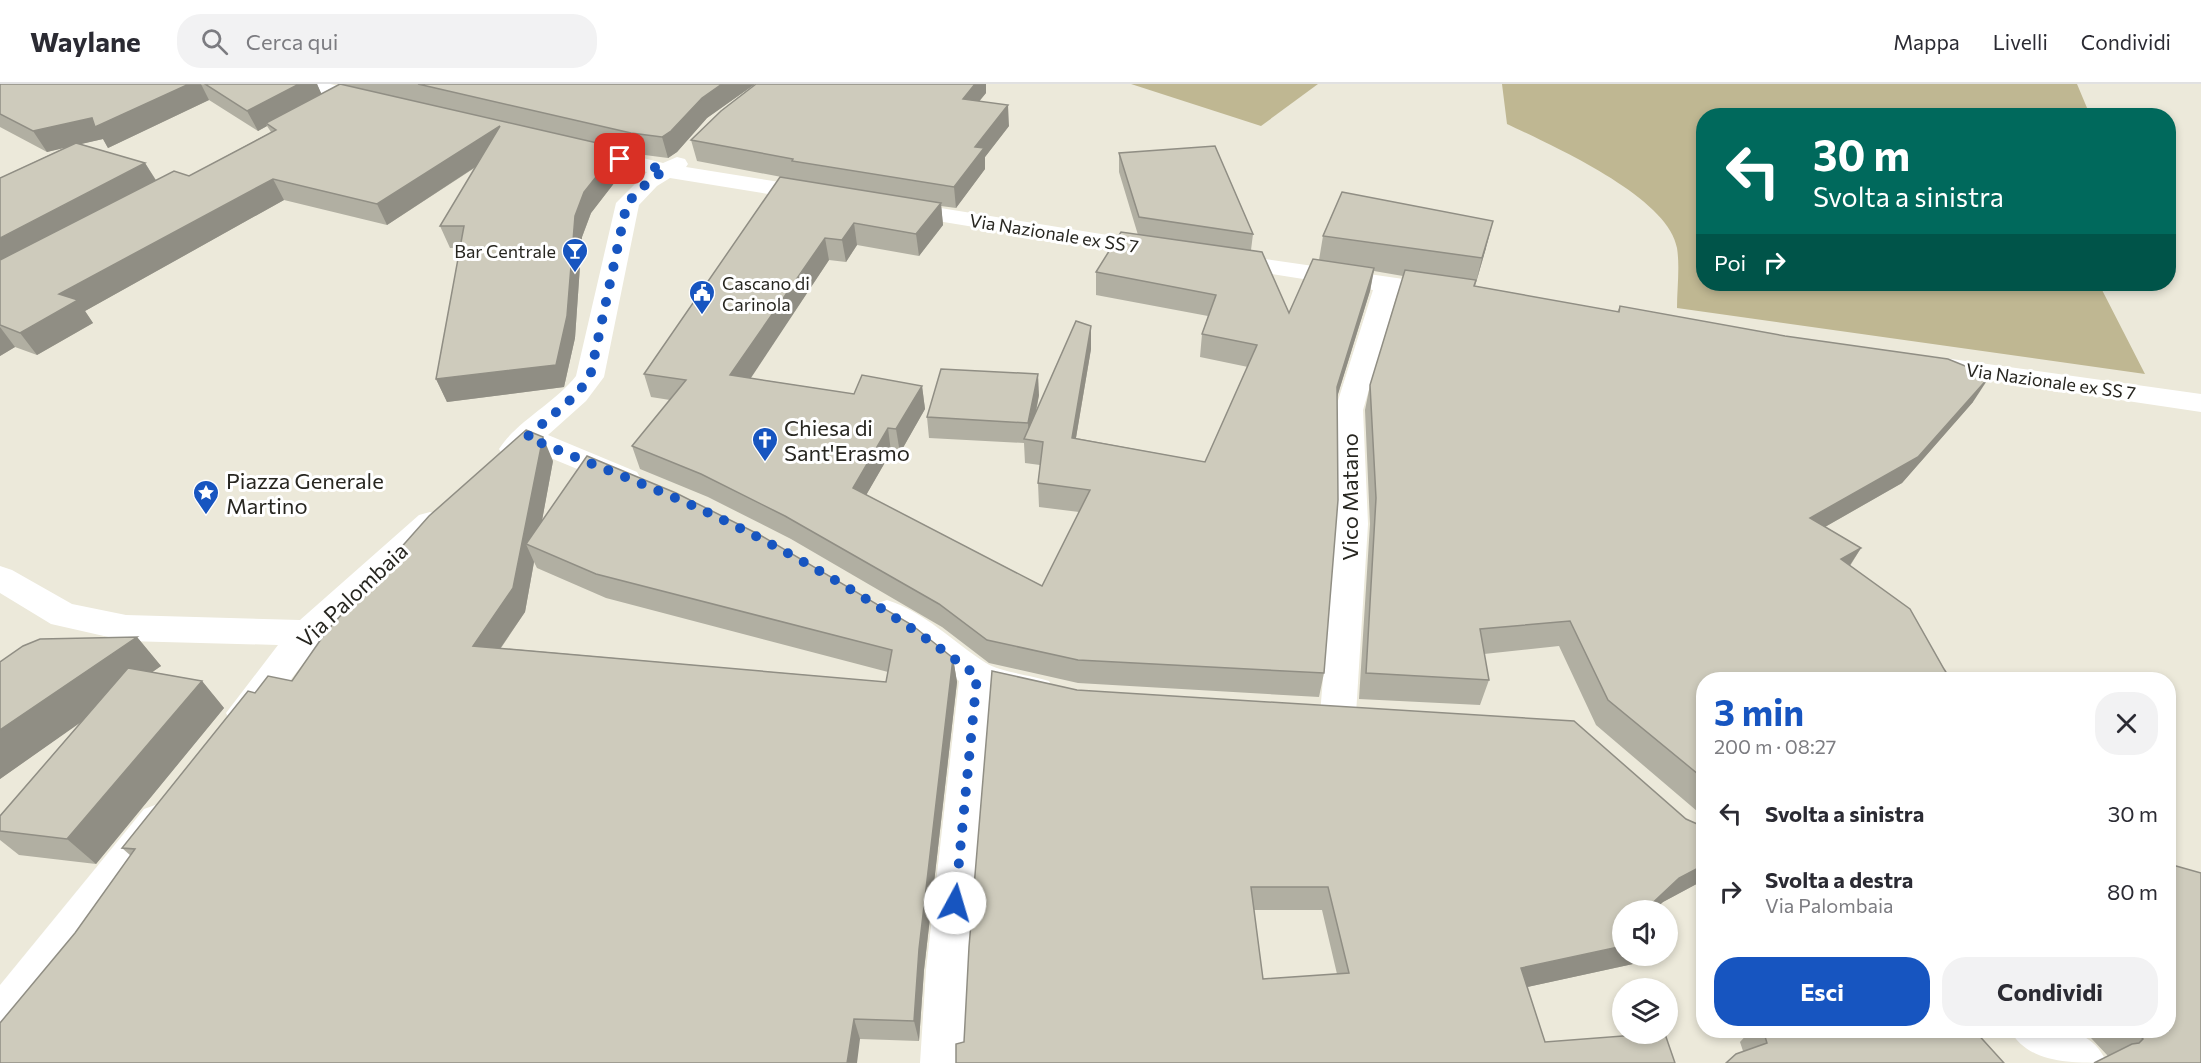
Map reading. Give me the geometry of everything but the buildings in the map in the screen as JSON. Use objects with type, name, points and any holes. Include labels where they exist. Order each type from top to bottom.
[{"type":"street","points":[[305,84],[392,105]]},
{"type":"street","points":[[321,109],[346,95]]},
{"type":"street","points":[[553,143],[665,170],[842,199]]},
{"type":"street","points":[[494,466],[576,395],[590,377],[627,203],[649,181],[686,159],[693,151]]},
{"type":"street","name":"Via Nazionale ex SS 7","points":[[877,205],[1469,297]]},
{"type":"street","name":"Vico Matano","points":[[1338,714],[1352,524],[1349,410],[1387,285]]},
{"type":"street","name":"Via Nazionale ex SS 7","points":[[1906,360],[2201,403]]},
{"type":"street","points":[[527,437],[651,489]]},
{"type":"street","name":"Via Palombaia","points":[[227,734],[308,633],[453,503]]},
{"type":"street","points":[[0,578],[63,615],[126,628],[308,633]]},
{"type":"street","points":[[859,597],[929,638],[977,676],[1067,697]]},
{"type":"street","points":[[943,1063],[948,970],[977,676]]},
{"type":"street","points":[[1303,713],[1373,717]]},
{"type":"street","points":[[0,1019],[176,799]]},
{"type":"street","points":[[2045,1038],[2084,1063]]},
{"type":"shaded area","points":[[1131,84],[1318,84],[1261,126]]},
{"type":"shaded area","points":[[1502,84],[2077,84],[2087,108],[1696,108],[1696,291],[2103,291],[2145,374],[1677,308],[1677,248],[1669,229],[1653,210],[1606,175],[1507,124]]},
{"type":"place","name":"Bar Centrale","points":[[575,274]]},
{"type":"place","name":"Cascano di Carinola","points":[[702,316]]},
{"type":"place","name":"Chiesa di Sant'Erasmo","points":[[765,463]]},
{"type":"place","name":"Piazza Generale Martino","points":[[206,516]]},
{"type":"route","points":[[620,159],[665,170],[649,181],[627,203],[596,360],[590,377],[576,395],[527,437],[696,507],[779,549],[929,638],[977,676],[955,903]]}]
